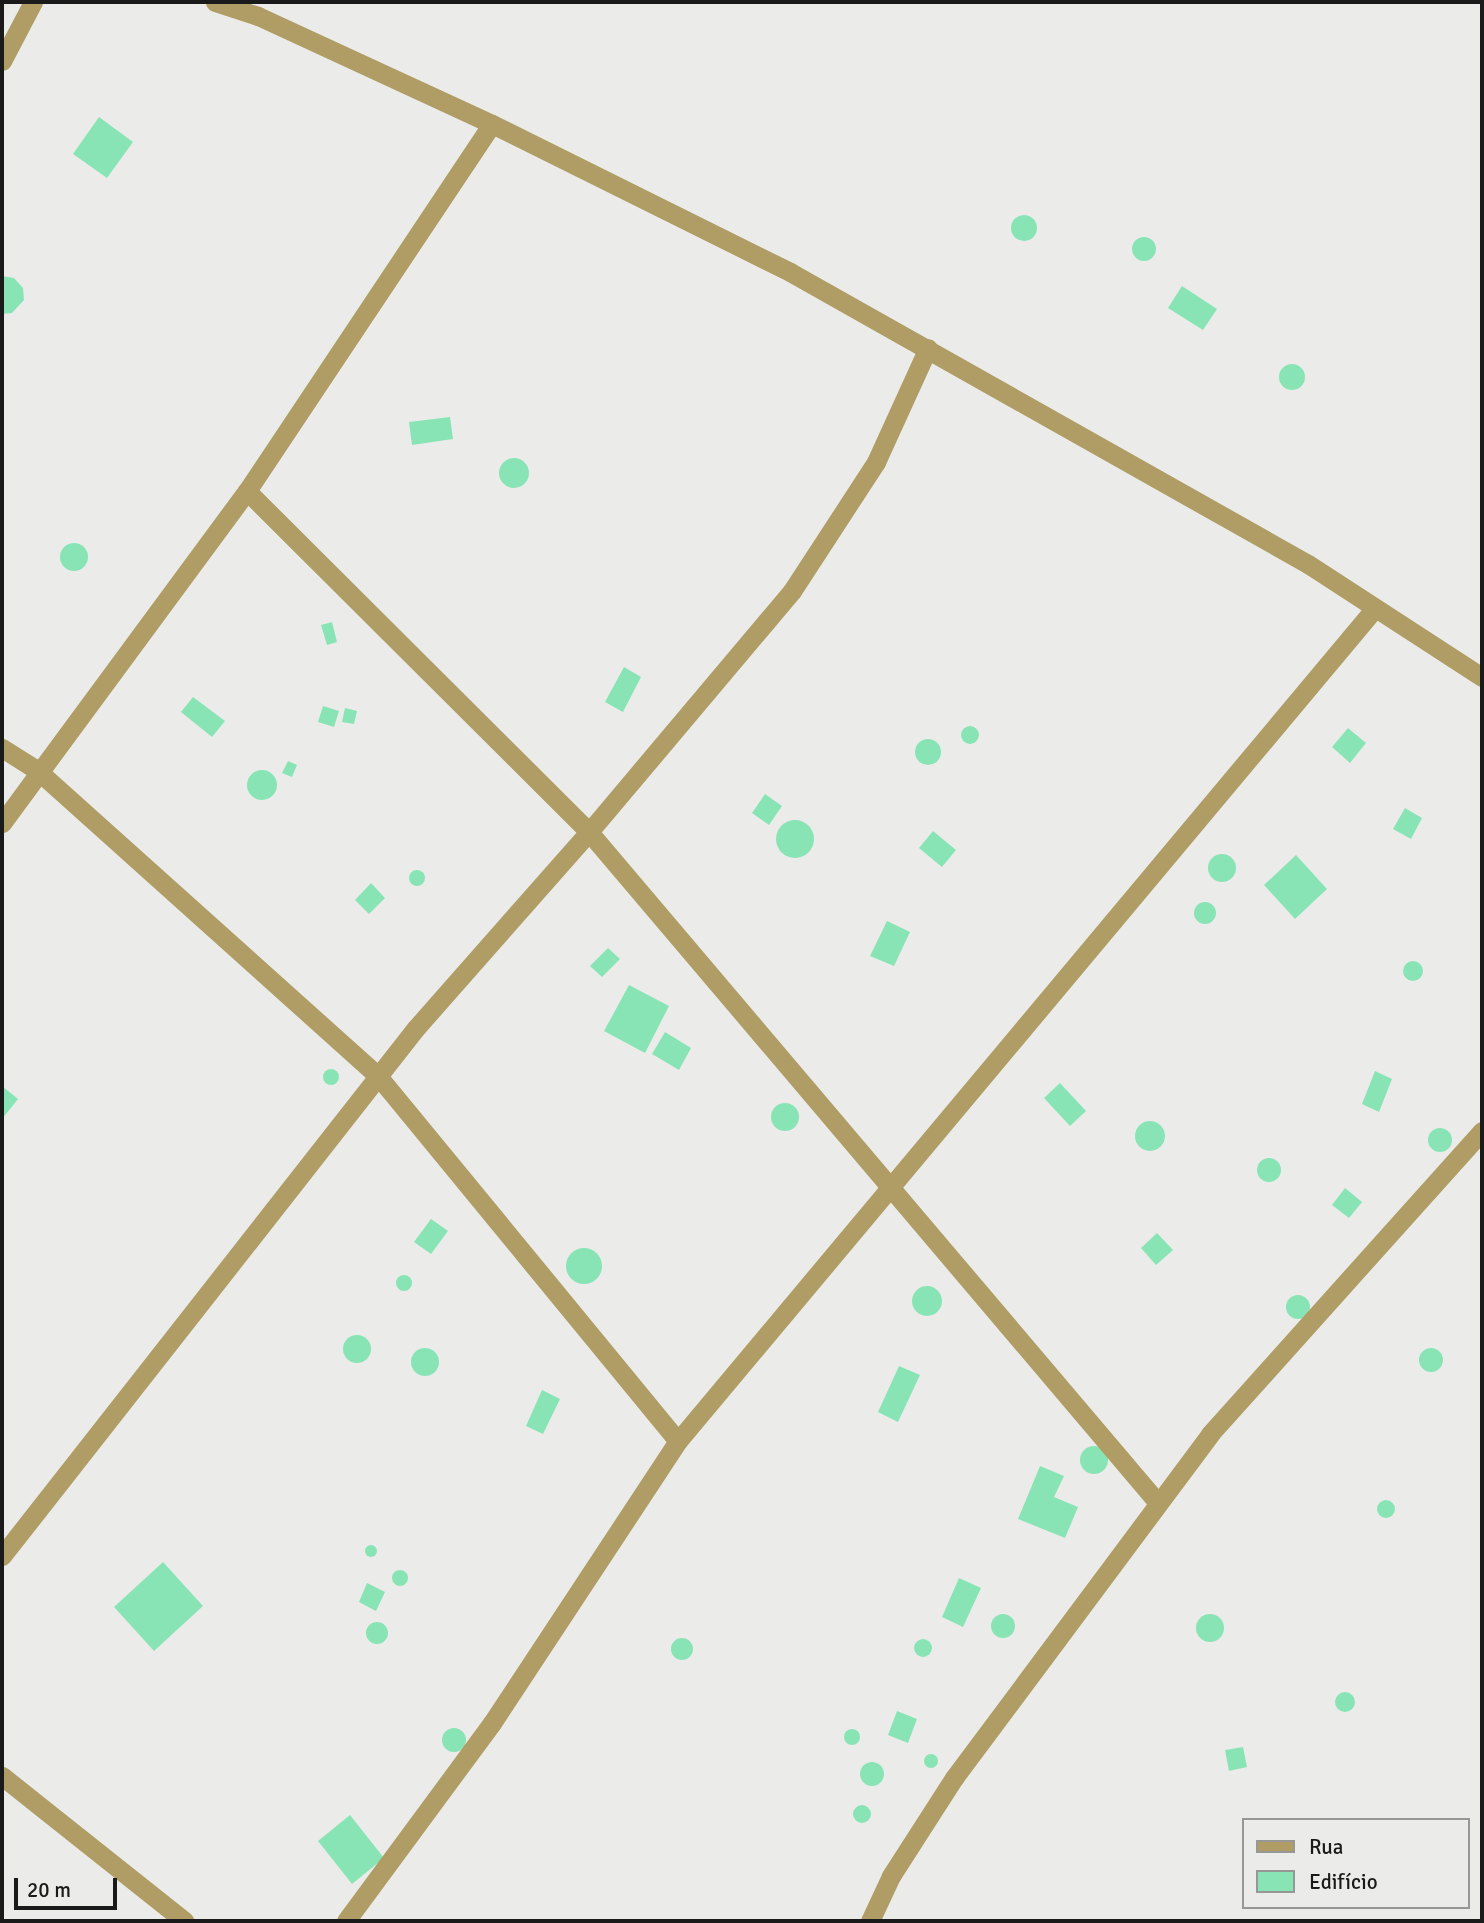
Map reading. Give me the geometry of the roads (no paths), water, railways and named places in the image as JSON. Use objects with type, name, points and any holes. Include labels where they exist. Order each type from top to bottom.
[{"type":"street","points":[[2,61],[33,2]]},
{"type":"street","points":[[215,2],[258,16],[492,124],[790,272],[1308,564],[1482,677]]},
{"type":"street","points":[[2,823],[37,771],[247,491],[492,124]]},
{"type":"street","points":[[2,1556],[377,1076],[589,832],[792,591],[876,462],[928,348]]},
{"type":"street","points":[[247,491],[589,832],[1158,1503]]},
{"type":"street","points":[[346,1921],[492,1723],[678,1441],[1375,608]]},
{"type":"street","points":[[2,748],[37,771],[377,1076],[678,1441]]},
{"type":"street","points":[[870,1921],[891,1876],[954,1778],[1210,1434],[1482,1131]]},
{"type":"street","points":[[2,1776],[184,1921]]}]
